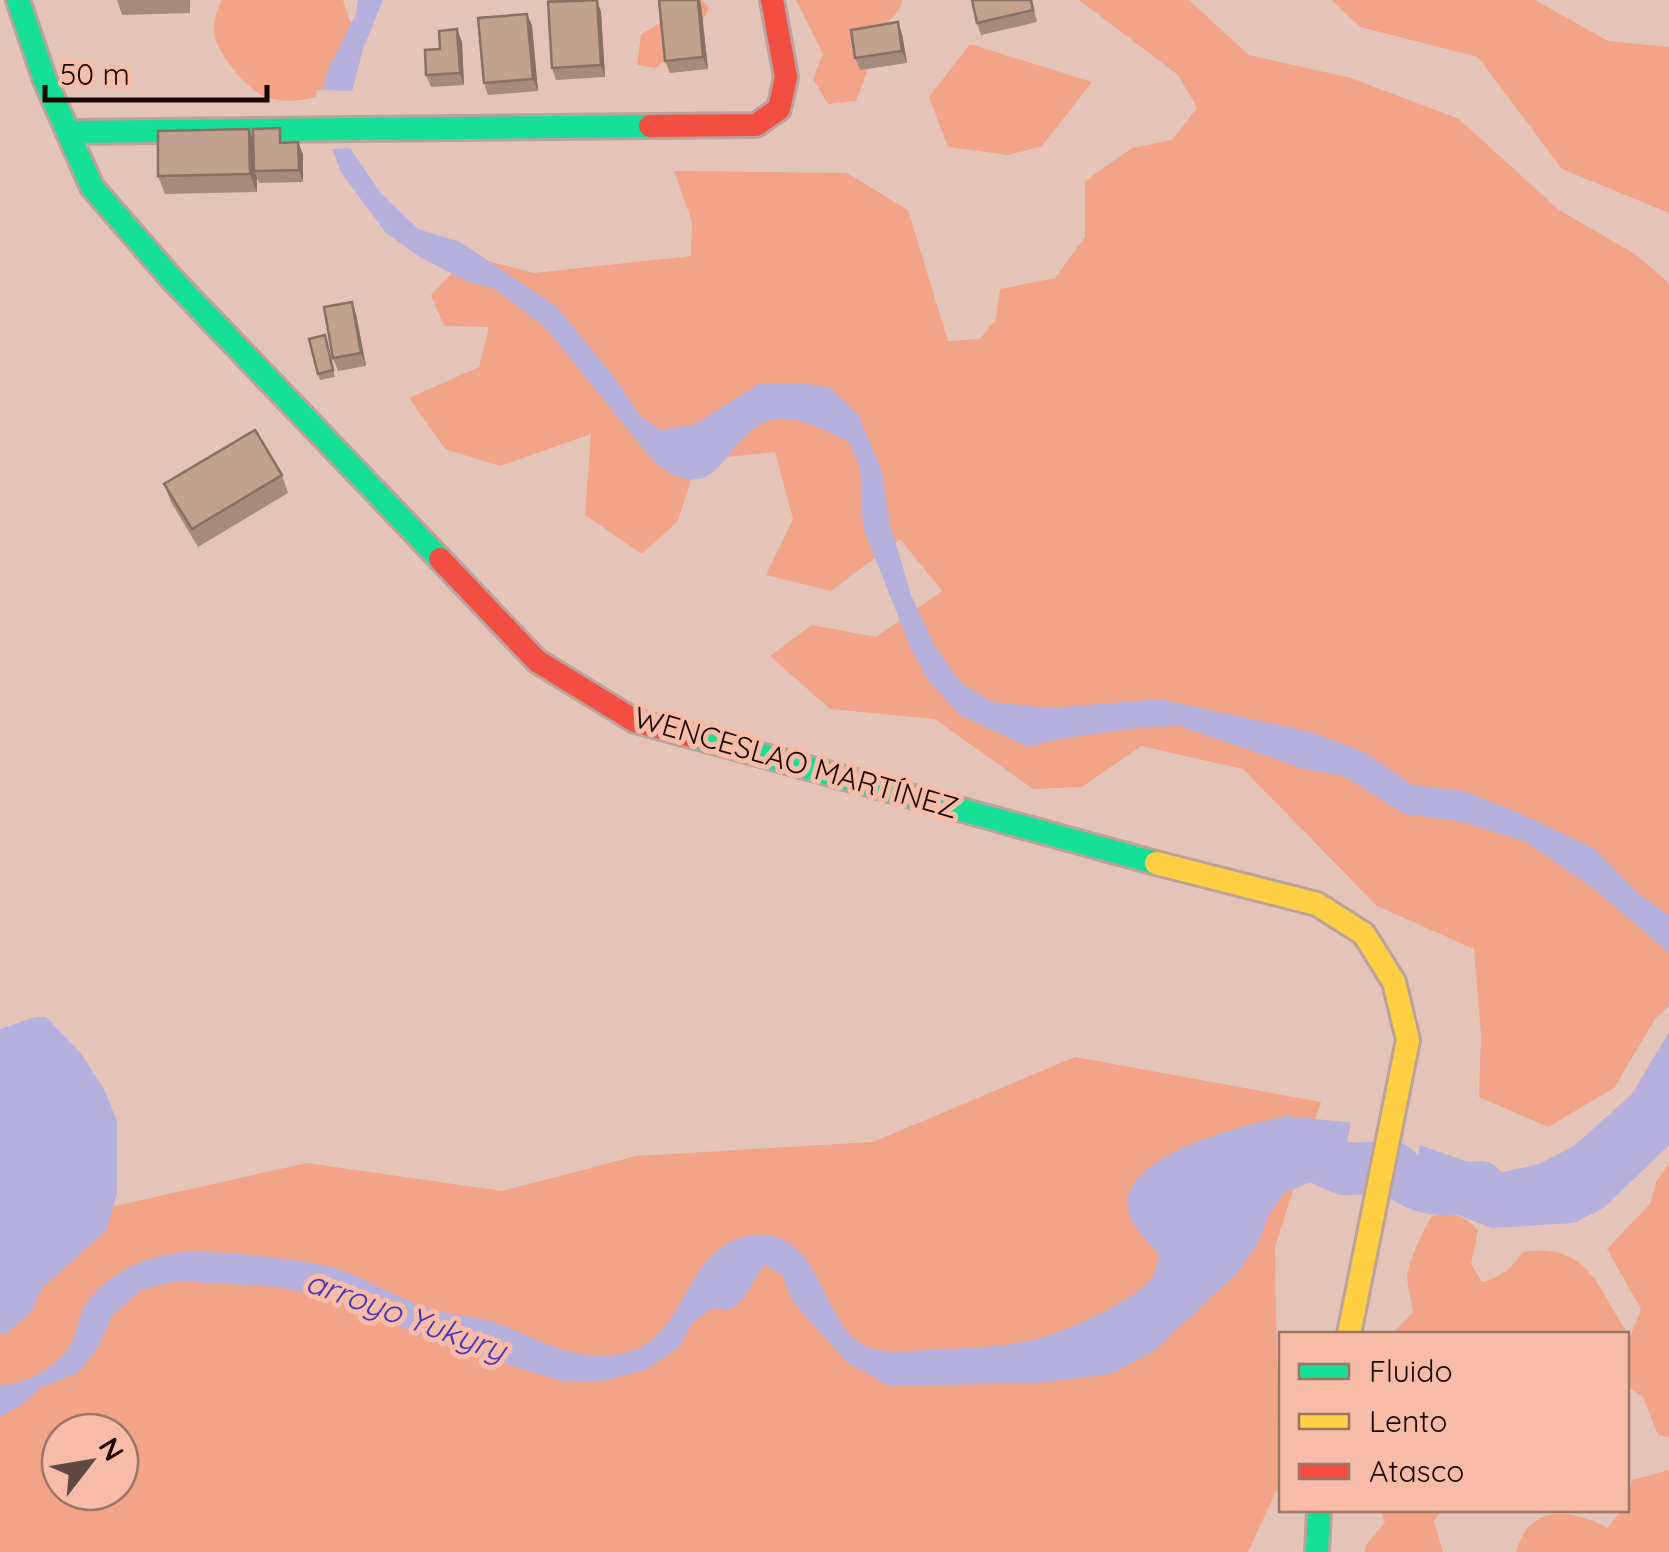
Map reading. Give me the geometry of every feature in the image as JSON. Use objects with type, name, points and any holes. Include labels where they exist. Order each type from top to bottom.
[{"type":"main road","name":"WENCESLAO MARTÍNEZ","points":[[18,0],[44,80],[92,187],[171,278],[536,661],[635,721],[1074,842],[1318,904],[1364,934],[1394,982],[1408,1040],[1349,1332]]},
{"type":"main road","points":[[68,132],[756,125],[778,109],[786,76],[772,0]]},
{"type":"main road","points":[[1317,1552],[1319,1512]]},
{"type":"shaded area","points":[[222,0],[343,0],[354,33],[319,96],[292,101],[273,99],[243,80],[215,38],[215,18]]},
{"type":"shaded area","points":[[663,0],[702,0],[709,8],[693,34],[663,62],[655,68],[637,65],[641,34],[660,23],[666,6]]},
{"type":"shaded area","points":[[796,0],[902,0],[892,18],[864,40],[868,69],[856,101],[828,104],[813,79],[823,54]]},
{"type":"shaded area","points":[[1079,0],[1189,0],[1249,55],[1351,78],[1459,119],[1559,210],[1635,254],[1669,283],[1669,1006],[1655,1019],[1614,1088],[1548,1127],[1479,1097],[1481,1034],[1474,949],[1377,906],[1243,769],[1141,746],[1082,787],[1033,789],[935,719],[830,709],[770,656],[812,625],[876,637],[942,591],[900,539],[831,591],[766,575],[793,519],[775,452],[697,460],[678,521],[642,554],[585,515],[591,434],[500,466],[445,449],[409,398],[479,367],[489,327],[444,326],[431,295],[468,256],[534,273],[691,256],[692,222],[674,171],[847,173],[908,210],[948,341],[980,339],[996,319],[1000,289],[1055,278],[1085,237],[1085,181],[1132,148],[1172,140],[1197,108],[1178,75]]},
{"type":"shaded area","points":[[1332,0],[1535,0],[1608,41],[1669,47],[1669,213],[1562,169],[1478,57],[1360,27]]},
{"type":"shaded area","points":[[970,44],[1092,82],[1042,146],[1008,155],[948,147],[929,97]]},
{"type":"shaded area","points":[[1075,1057],[1321,1102],[1275,1247],[1279,1485],[1248,1552],[0,1552],[0,1270],[101,1209],[307,1163],[502,1191],[636,1156],[873,1142]]},
{"type":"shaded area","points":[[1669,1164],[1669,1437],[1658,1435],[1643,1397],[1629,1387],[1629,1335],[1641,1309],[1607,1249],[1650,1204],[1657,1180]]},
{"type":"shaded area","points":[[1432,1216],[1458,1216],[1478,1231],[1471,1264],[1482,1282],[1505,1271],[1523,1252],[1546,1251],[1579,1262],[1627,1332],[1394,1332],[1413,1312],[1408,1273]]},
{"type":"shaded area","points":[[1669,1470],[1669,1552],[1516,1552],[1522,1536],[1541,1518],[1566,1514],[1608,1528],[1620,1512],[1629,1512],[1632,1480]]},
{"type":"shaded area","points":[[1381,1512],[1441,1512],[1434,1521],[1443,1552],[1365,1552],[1366,1545],[1385,1522]]},
{"type":"water","points":[[358,0],[383,0],[363,49],[349,104],[320,101],[327,72],[356,14]]},
{"type":"water","points":[[350,148],[379,191],[418,229],[460,242],[556,306],[612,374],[640,416],[661,430],[695,424],[759,384],[803,383],[830,388],[858,414],[882,472],[890,524],[911,595],[934,645],[960,682],[992,702],[1052,708],[1159,699],[1311,732],[1364,752],[1413,785],[1464,791],[1595,849],[1638,893],[1669,916],[1669,953],[1594,889],[1526,842],[1463,822],[1404,814],[1344,776],[1304,769],[1179,726],[1064,738],[1028,747],[960,715],[928,680],[911,649],[863,527],[860,467],[848,441],[808,423],[782,419],[762,424],[747,434],[711,473],[697,479],[679,477],[655,463],[545,327],[495,289],[466,281],[420,257],[386,233],[342,174],[332,149]]},
{"type":"water","points":[[46,1017],[80,1052],[104,1089],[117,1121],[117,1194],[106,1231],[42,1288],[32,1311],[6,1334],[0,1333],[0,1029]]},
{"type":"water","points":[[1669,1032],[1669,1145],[1605,1207],[1574,1223],[1492,1228],[1409,1196],[1417,1144],[1499,1173],[1539,1164],[1574,1146],[1632,1094]]},
{"type":"water","points":[[1286,1116],[1356,1123],[1344,1178],[1318,1179],[1284,1193],[1269,1215],[1256,1247],[1236,1274],[1154,1351],[1111,1374],[1037,1383],[889,1386],[847,1362],[793,1302],[782,1275],[765,1265],[737,1305],[730,1310],[713,1308],[693,1322],[678,1348],[646,1370],[602,1381],[562,1381],[435,1343],[346,1300],[276,1287],[177,1281],[141,1290],[112,1316],[97,1349],[78,1373],[40,1388],[0,1417],[0,1385],[32,1378],[61,1357],[73,1340],[84,1308],[103,1284],[137,1264],[175,1253],[234,1254],[327,1266],[419,1305],[490,1321],[550,1345],[590,1355],[625,1353],[649,1342],[667,1324],[709,1259],[729,1243],[756,1235],[777,1237],[806,1260],[847,1330],[867,1347],[901,1351],[1026,1341],[1100,1314],[1132,1296],[1152,1278],[1160,1256],[1131,1219],[1128,1197],[1138,1178],[1184,1148]]},
{"type":"pier","points":[[317,90],[357,91],[353,106],[319,106],[315,101]]},
{"type":"pier","points":[[1352,1117],[1361,1124],[1349,1180],[1339,1183]]},
{"type":"pier","points":[[1421,1141],[1409,1201],[1404,1195],[1412,1143]]},
{"type":"building","points":[[597,0],[601,65],[552,68],[548,2]]},
{"type":"building","points":[[659,0],[698,0],[703,57],[665,61]]},
{"type":"building","points":[[972,0],[1031,0],[1033,10],[977,23]]},
{"type":"building","points":[[527,14],[533,79],[484,83],[478,18]]},
{"type":"building","points":[[898,22],[902,51],[855,58],[851,30]]},
{"type":"building","points":[[457,29],[460,73],[426,75],[425,50],[440,49],[439,31]]},
{"type":"building","points":[[280,128],[280,143],[298,142],[299,170],[254,171],[253,129]]},
{"type":"building","points":[[249,129],[250,174],[158,176],[158,131]]},
{"type":"building","points":[[352,302],[361,353],[333,358],[324,307]]},
{"type":"building","points":[[325,335],[333,370],[318,374],[309,339]]},
{"type":"building","points":[[255,430],[282,475],[192,529],[164,484]]},
{"type":"waterway","name":"arroyo Yukyry","points":[[1278,1155],[1317,1157],[1344,1169],[1392,1167],[1413,1182],[1433,1188],[1480,1187]]},
{"type":"traffic: fast","points":[[18,0],[45,80],[92,187],[171,278],[440,559]]},
{"type":"traffic: fast","points":[[68,132],[650,126]]},
{"type":"traffic: fast","points":[[695,737],[1156,863]]},
{"type":"traffic: fast","points":[[1317,1552],[1319,1512]]},
{"type":"traffic: slow","points":[[1156,863],[1317,904],[1364,934],[1394,982],[1408,1040],[1349,1332]]},
{"type":"traffic: jam","points":[[650,126],[756,125],[779,109],[786,77],[772,0]]},
{"type":"traffic: jam","points":[[440,559],[537,661],[635,721],[695,737]]}]
